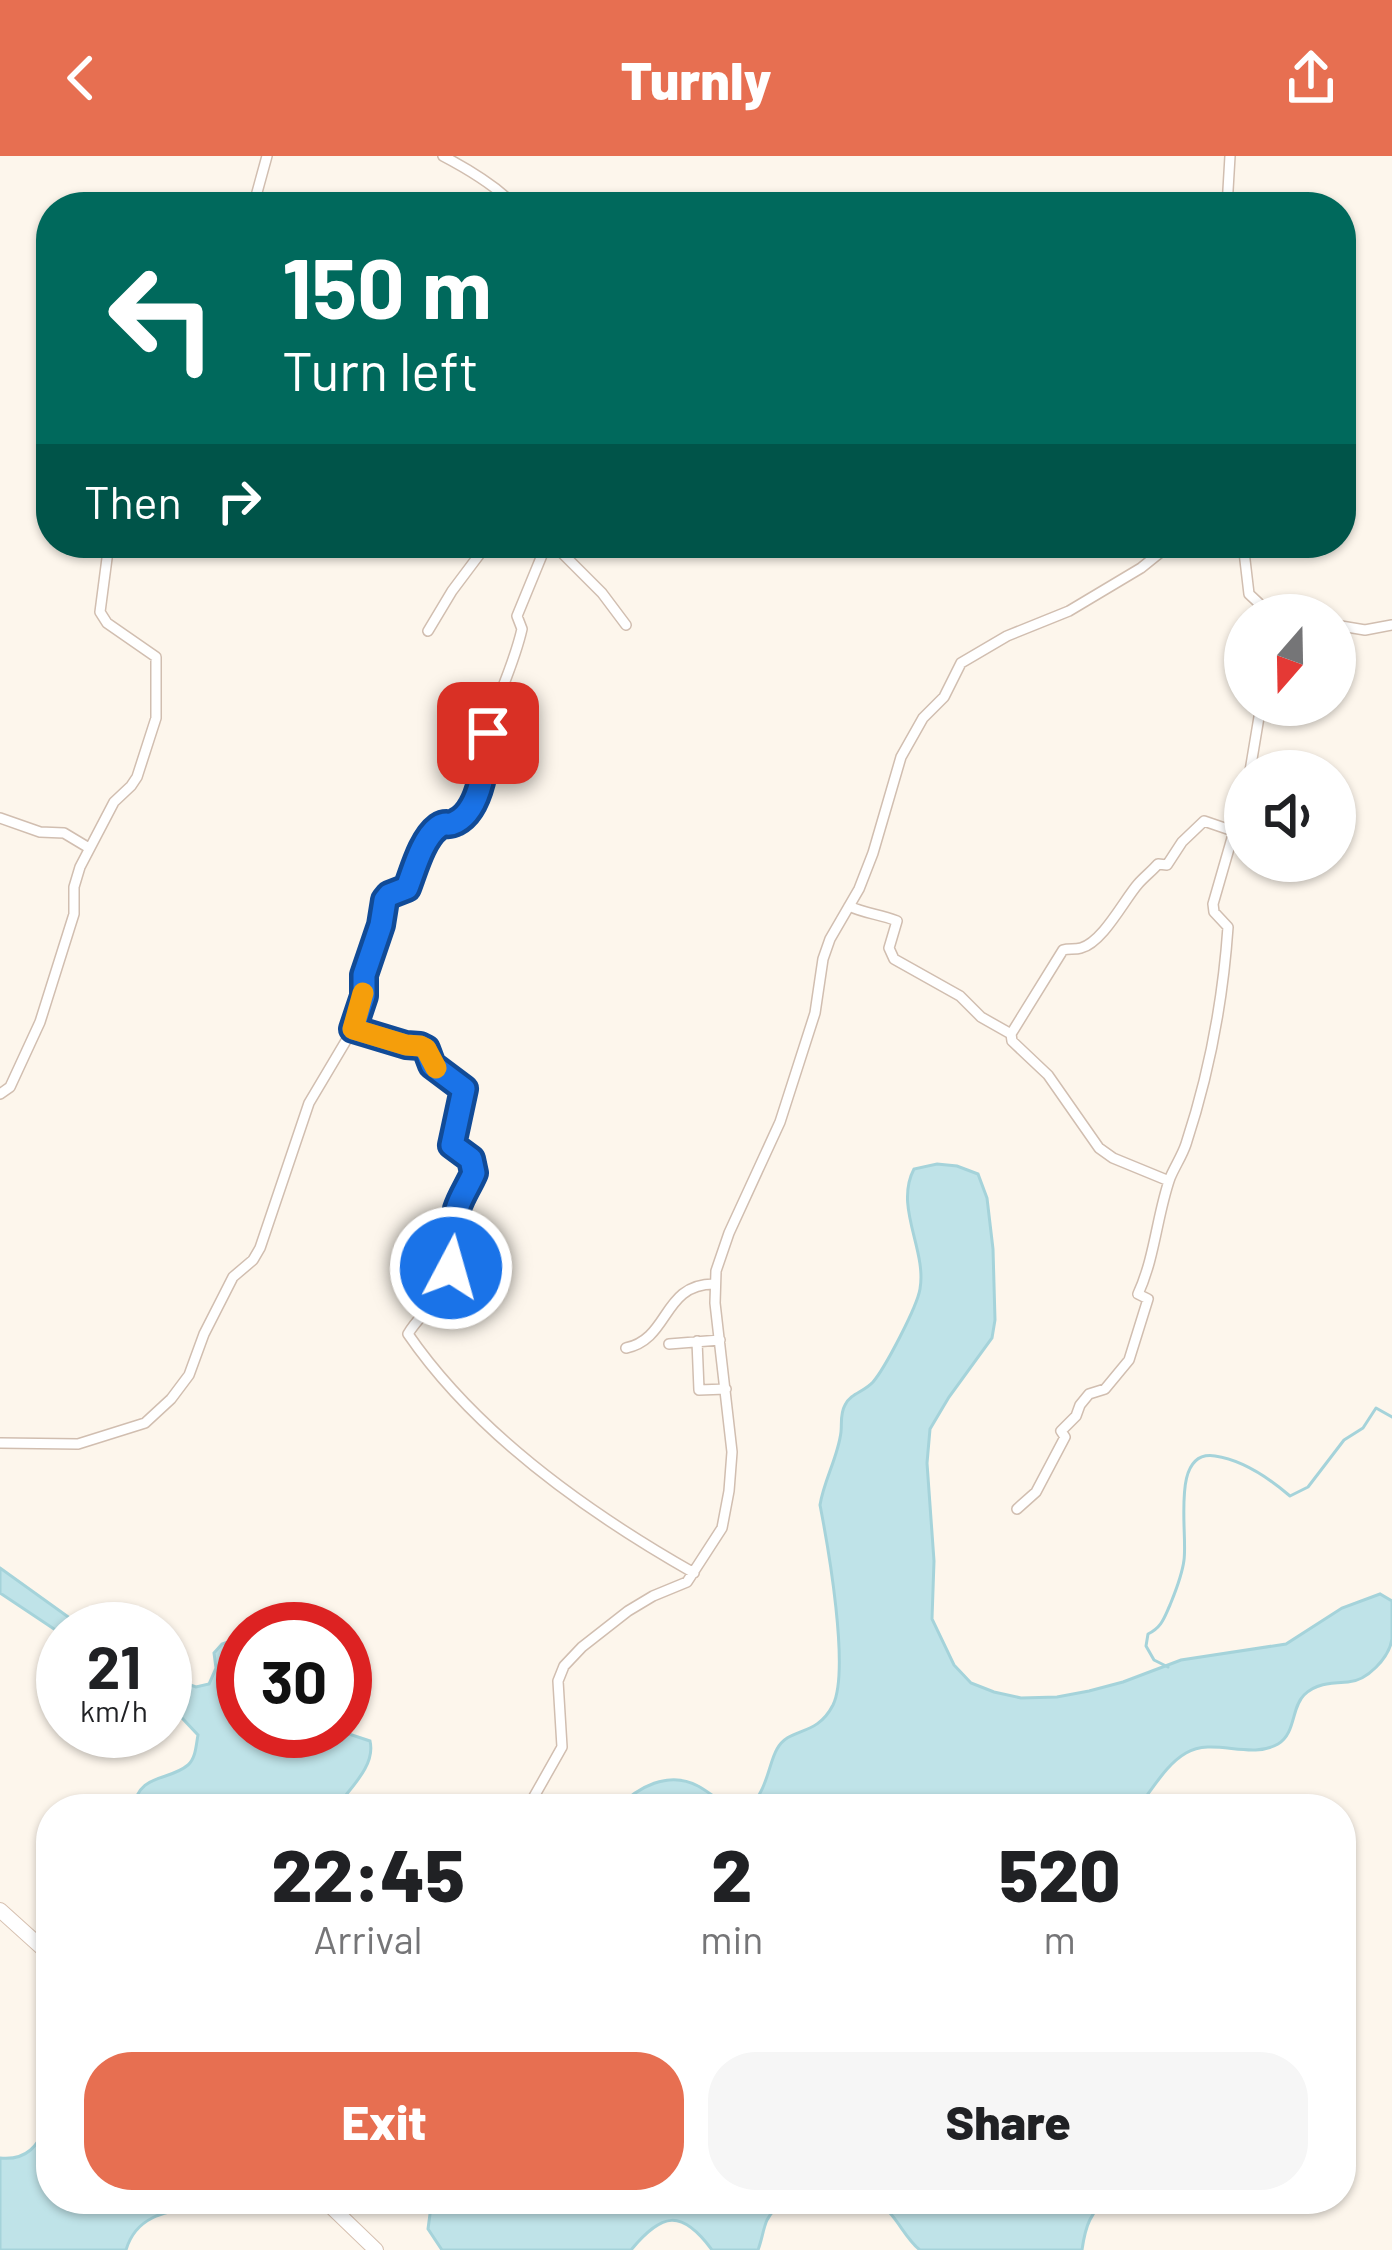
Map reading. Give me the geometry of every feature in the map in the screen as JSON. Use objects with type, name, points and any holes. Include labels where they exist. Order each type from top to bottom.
[{"type":"main road","points":[[0,1910],[36,1942]]},
{"type":"main road","points":[[338,2214],[376,2250]]},
{"type":"street","points":[[257,192],[267,156]]},
{"type":"street","points":[[443,156],[503,192]]},
{"type":"street","points":[[1228,192],[1230,156]]},
{"type":"street","points":[[0,1094],[10,1087],[40,1022],[74,914],[74,887],[89,848],[114,802],[131,787],[156,718],[155,657],[107,623],[100,612],[107,558]]},
{"type":"street","points":[[428,631],[477,558]]},
{"type":"street","points":[[0,1443],[78,1444],[145,1423],[171,1399],[194,1367],[204,1334],[233,1276],[260,1248],[309,1103],[353,1029],[386,897],[407,888],[434,832],[461,819],[479,788],[489,718],[522,629],[517,616],[542,558]]},
{"type":"street","points":[[565,558],[602,593],[626,625]]},
{"type":"street","points":[[535,1794],[562,1747],[558,1681],[564,1666],[628,1611],[687,1582],[722,1528],[732,1452],[714,1284],[730,1233],[780,1122],[815,1013],[830,938],[873,853],[901,757],[922,718],[944,697],[961,663],[1007,636],[1069,611],[1153,558]]},
{"type":"street","points":[[1245,558],[1249,594]]},
{"type":"street","points":[[1356,628],[1392,625]]},
{"type":"street","points":[[0,818],[40,832],[64,833],[89,848]]},
{"type":"street","points":[[1169,1181],[1099,1148],[1058,1087],[1012,1041],[1011,1034],[1063,950],[1079,949],[1100,933],[1141,880],[1158,864],[1167,865],[1204,821],[1224,828]]},
{"type":"street","points":[[1017,1509],[1036,1492],[1065,1437],[1061,1431],[1081,1403],[1089,1394],[1105,1389],[1133,1354],[1148,1299],[1138,1294],[1169,1181],[1195,1114],[1220,1016],[1228,927],[1213,904],[1224,874]]},
{"type":"street","points":[[849,906],[897,921],[889,948],[894,959],[960,995],[982,1017],[1011,1034]]},
{"type":"street","points":[[353,1029],[426,1049],[432,1065],[464,1089],[452,1145],[471,1159],[474,1173],[459,1202],[445,1286],[408,1334],[474,1414],[548,1478],[694,1573]]},
{"type":"street","points":[[626,1348],[648,1338],[688,1289],[714,1284]]},
{"type":"street","points":[[669,1344],[720,1340]]},
{"type":"street","points":[[697,1342],[699,1390],[726,1389]]},
{"type":"water","points":[[937,1164],[978,1174],[987,1198],[993,1249],[992,1338],[930,1429],[932,1619],[954,1665],[971,1683],[994,1692],[1021,1698],[1057,1697],[1123,1682],[1181,1660],[1286,1644],[1342,1608],[1380,1594],[1392,1601],[1387,1654],[1362,1678],[1309,1691],[1278,1744],[1256,1750],[1208,1747],[1186,1753],[1147,1794],[759,1794],[782,1742],[819,1723],[833,1705],[838,1688],[838,1637],[820,1505],[845,1405],[878,1375],[918,1298],[921,1274],[907,1198],[914,1169]]},
{"type":"water","points":[[0,1568],[47,1602],[36,1602],[36,1617],[0,1593]]},
{"type":"water","points":[[216,1668],[216,1758],[369,1758],[365,1768],[347,1794],[138,1794],[148,1783],[193,1759],[198,1735],[192,1729],[192,1686],[209,1684]]},
{"type":"water","points":[[665,1780],[698,1786],[711,1794],[634,1794]]},
{"type":"water","points":[[36,2144],[36,2214],[161,2214],[140,2226],[126,2250],[0,2250],[0,2158],[26,2153]]},
{"type":"water","points":[[430,2214],[770,2214],[758,2250],[712,2250],[691,2227],[672,2220],[652,2228],[631,2250],[442,2250],[428,2229]]},
{"type":"water","points":[[891,2214],[1094,2214],[1082,2250],[920,2250]]},
{"type":"waterway","points":[[1168,1667],[1154,1660],[1146,1646],[1148,1634],[1164,1618],[1182,1572],[1184,1495],[1192,1465],[1201,1457],[1236,1461],[1290,1496],[1308,1487],[1376,1408],[1392,1417]]},
{"type":"slow traffic","points":[[363,993],[353,1029],[420,1046],[436,1068]]},
{"type":"route","points":[[451,1268],[459,1202],[474,1173],[471,1159],[452,1145],[464,1089],[432,1065],[426,1049],[353,1029],[385,900],[407,888],[434,832],[454,824],[470,807],[483,775],[488,733]]}]
